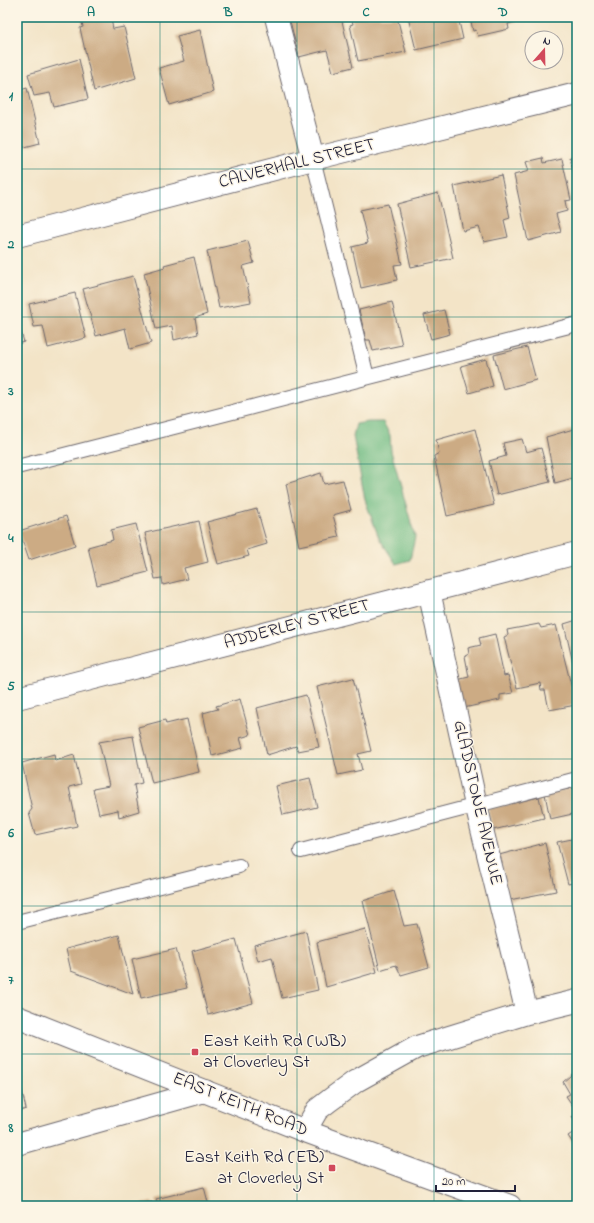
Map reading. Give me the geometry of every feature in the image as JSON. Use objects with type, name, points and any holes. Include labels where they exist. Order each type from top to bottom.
[{"type":"street","points":[[276,17],[313,159]]},
{"type":"street","name":"CALVERHALL STREET","points":[[17,236],[313,159],[577,94]]},
{"type":"street","name":"ADDERLEY STREET","points":[[17,698],[577,554]]},
{"type":"street","name":"GLADSTONE AVENUE","points":[[429,591],[476,805],[528,1013]]},
{"type":"street","points":[[305,1131],[317,1110],[326,1103],[356,1081],[417,1047],[528,1013],[577,1001]]},
{"type":"street","name":"EAST KEITH ROAD","points":[[17,1017],[305,1131],[510,1206]]},
{"type":"street","points":[[17,1144],[205,1091]]},
{"type":"lane","points":[[313,159],[368,377]]},
{"type":"lane","points":[[17,467],[577,324]]},
{"type":"lane","points":[[301,851],[577,779]]},
{"type":"lane","points":[[17,922],[239,866]]},
{"type":"green space","points":[[383,422],[390,435],[391,451],[415,537],[410,560],[396,564],[379,538],[365,500],[353,436],[356,424]]},
{"type":"building","points":[[81,17],[101,17],[102,21],[111,19],[113,29],[124,27],[136,78],[94,91],[80,28],[83,27]]},
{"type":"building","points":[[289,17],[341,17],[353,67],[333,72],[327,50],[299,57]]},
{"type":"building","points":[[351,17],[397,17],[406,52],[358,61],[350,25],[353,24]]},
{"type":"building","points":[[408,17],[458,17],[463,39],[416,50]]},
{"type":"building","points":[[470,17],[519,17],[520,20],[508,24],[509,29],[478,36],[476,30],[473,31]]},
{"type":"building","points":[[531,17],[552,17],[552,18],[533,22]]},
{"type":"building","points":[[200,30],[213,92],[169,105],[159,68],[184,61],[177,36]]},
{"type":"building","points":[[79,59],[88,99],[54,107],[50,93],[34,96],[28,74]]},
{"type":"building","points":[[27,88],[40,143],[17,149],[17,91]]},
{"type":"building","points":[[577,155],[577,184],[576,185],[570,157]]},
{"type":"building","points":[[543,158],[544,163],[562,159],[571,200],[565,201],[567,211],[556,214],[561,232],[528,241],[514,175],[529,171],[526,162]]},
{"type":"building","points":[[501,175],[510,218],[504,220],[508,237],[484,242],[479,227],[463,231],[454,186]]},
{"type":"building","points":[[438,193],[453,258],[411,267],[397,204]]},
{"type":"building","points":[[388,204],[402,264],[394,265],[397,280],[361,288],[352,247],[368,243],[360,210]]},
{"type":"building","points":[[248,241],[254,263],[243,266],[251,302],[219,308],[207,251]]},
{"type":"building","points":[[194,257],[207,314],[195,318],[198,334],[174,340],[172,326],[156,329],[144,273],[165,267],[164,265]]},
{"type":"building","points":[[133,276],[151,343],[130,349],[125,328],[96,336],[83,289]]},
{"type":"building","points":[[75,293],[86,338],[48,348],[43,326],[34,327],[29,304]]},
{"type":"building","points":[[392,302],[402,345],[373,351],[370,340],[366,340],[359,310]]},
{"type":"building","points":[[444,310],[450,334],[431,339],[424,315]]},
{"type":"building","points":[[17,319],[24,342],[17,344]]},
{"type":"building","points":[[527,347],[536,380],[503,389],[494,355]]},
{"type":"building","points":[[486,359],[493,386],[469,393],[461,366]]},
{"type":"building","points":[[577,428],[577,477],[555,483],[546,437]]},
{"type":"building","points":[[475,429],[494,505],[447,516],[434,456],[439,453],[436,440]]},
{"type":"building","points":[[522,439],[526,452],[541,448],[550,482],[497,495],[489,461],[506,456],[503,443]]},
{"type":"building","points":[[321,473],[324,484],[343,480],[351,510],[333,515],[339,537],[299,546],[286,484]]},
{"type":"building","points":[[257,509],[267,544],[247,550],[249,556],[218,564],[207,522]]},
{"type":"building","points":[[66,516],[75,545],[29,560],[19,531]]},
{"type":"building","points":[[199,521],[208,562],[184,568],[187,579],[163,585],[162,578],[155,579],[145,533]]},
{"type":"building","points":[[136,524],[148,572],[97,585],[88,547],[113,540],[111,530]]},
{"type":"building","points":[[577,620],[577,676],[576,676],[564,624]]},
{"type":"building","points":[[539,624],[541,628],[556,625],[576,705],[549,710],[545,690],[541,690],[540,683],[517,688],[504,637],[508,635],[507,630]]},
{"type":"building","points":[[495,634],[504,676],[508,675],[513,693],[500,695],[500,700],[459,709],[453,681],[469,677],[465,656],[469,654],[468,648],[481,645],[479,638]]},
{"type":"building","points":[[353,678],[371,751],[358,754],[362,770],[338,775],[317,687]]},
{"type":"building","points":[[306,695],[319,747],[298,751],[296,746],[267,755],[257,708]]},
{"type":"building","points":[[240,699],[250,735],[240,738],[243,748],[212,756],[203,713],[218,709],[216,706]]},
{"type":"building","points":[[187,719],[199,772],[152,783],[138,727],[165,720],[166,724]]},
{"type":"building","points":[[133,736],[142,783],[134,785],[139,811],[119,817],[118,810],[99,814],[93,789],[109,786],[99,742]]},
{"type":"building","points":[[54,754],[55,761],[74,755],[81,784],[69,787],[77,826],[35,835],[29,813],[32,809],[22,763]]},
{"type":"building","points":[[310,778],[317,807],[283,815],[276,786]]},
{"type":"building","points":[[577,787],[577,813],[550,819],[545,794]]},
{"type":"building","points":[[539,797],[544,818],[493,830],[488,809]]},
{"type":"building","points":[[577,838],[577,882],[568,884],[557,842]]},
{"type":"building","points":[[545,843],[556,891],[509,900],[499,855]]},
{"type":"building","points":[[394,891],[404,926],[417,924],[429,967],[401,975],[396,965],[380,970],[363,901]]},
{"type":"building","points":[[365,929],[377,972],[326,987],[317,942]]},
{"type":"building","points":[[306,931],[318,990],[282,998],[272,957],[258,961],[254,945]]},
{"type":"building","points":[[119,935],[133,994],[71,971],[66,949]]},
{"type":"building","points":[[236,939],[253,1003],[208,1015],[192,951]]},
{"type":"building","points":[[176,949],[187,988],[141,998],[132,959]]},
{"type":"building","points":[[577,1070],[577,1112],[566,1096],[570,1094],[563,1082]]},
{"type":"building","points":[[21,1087],[26,1109],[17,1112],[17,1088]]},
{"type":"building","points":[[577,1112],[577,1125],[572,1117]]},
{"type":"building","points":[[577,1130],[577,1149],[568,1136]]},
{"type":"building","points":[[204,1187],[209,1206],[158,1206],[156,1199]]},
{"type":"building","points":[[152,1202],[153,1206],[137,1206],[137,1205]]},
{"type":"place","name":"East Keith Rd (WB) at Cloverley St","points":[[195,1052]]},
{"type":"place","name":"East Keith Rd (EB) at Cloverley St","points":[[332,1168]]}]
